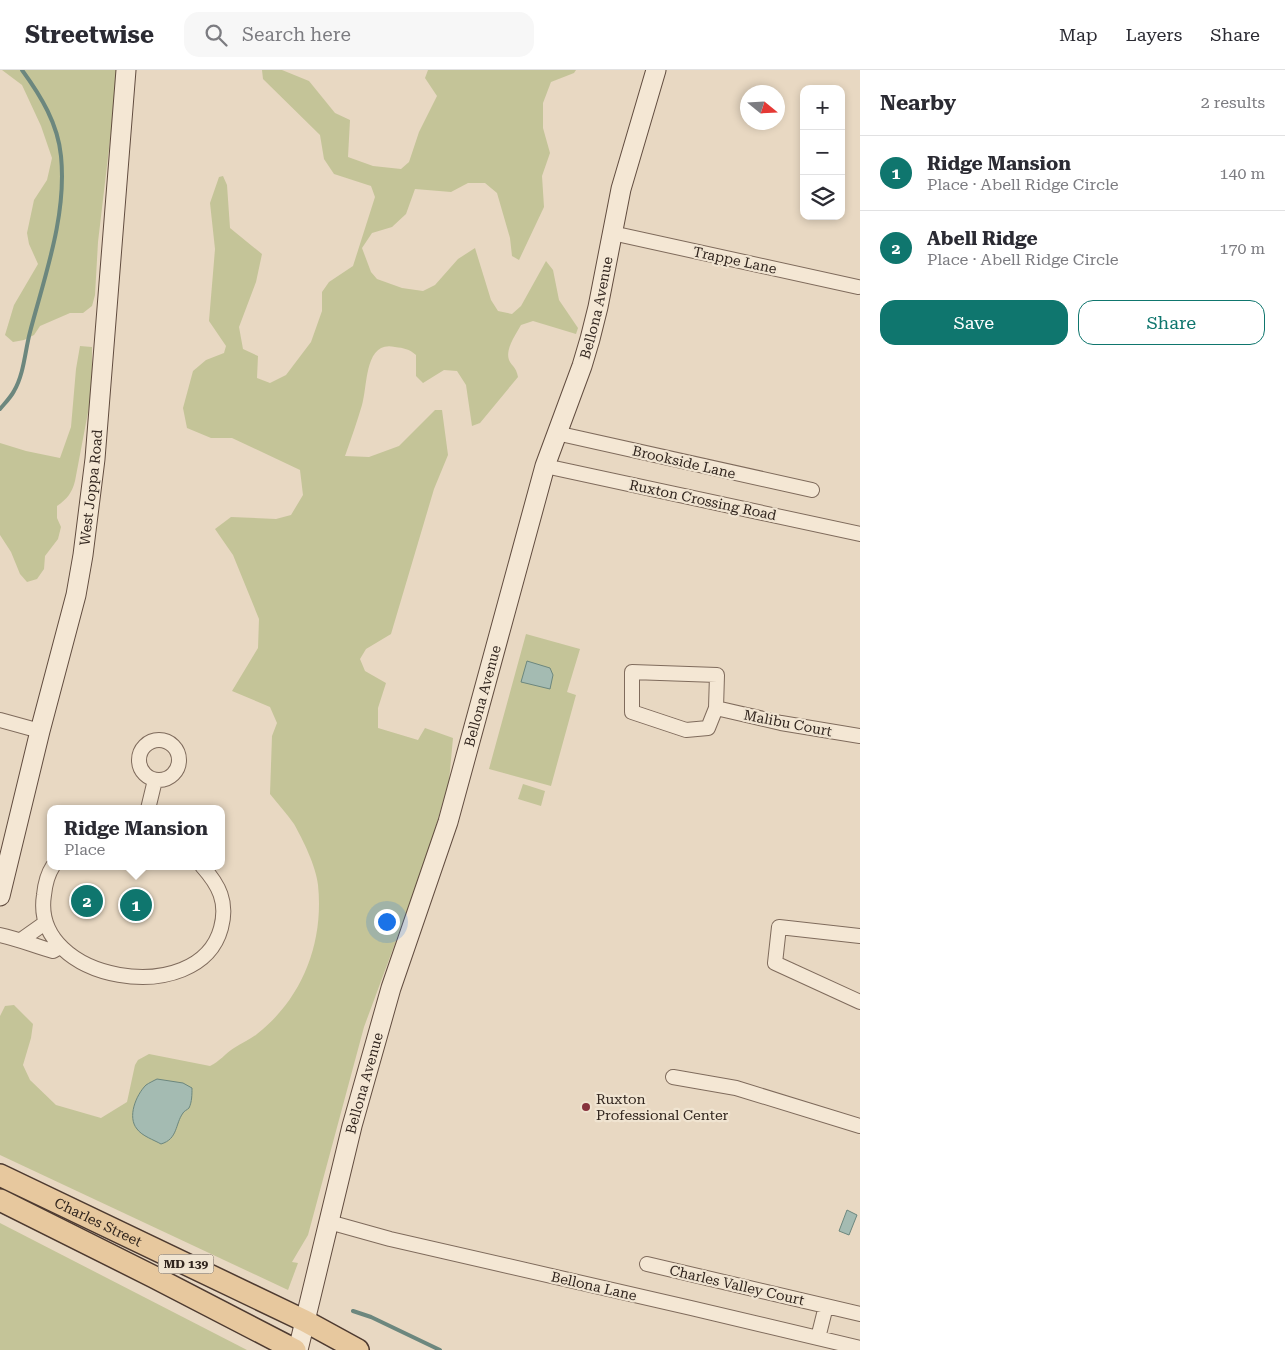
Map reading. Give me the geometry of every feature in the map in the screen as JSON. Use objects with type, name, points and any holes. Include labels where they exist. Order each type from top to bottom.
[{"type":"main road","name":"Charles Street","points":[[0,1175],[305,1321],[358,1350]]},
{"type":"main road","name":"Charles Street","points":[[0,1200],[296,1350]]},
{"type":"street","name":"West Joppa Road","points":[[0,896],[76,594],[87,534],[96,459],[126,70]]},
{"type":"street","name":"Bellona Avenue","points":[[296,1350],[305,1321],[352,1126],[391,988],[448,822],[545,466],[590,339],[621,188],[656,70]]},
{"type":"street","name":"Trappe Lane","points":[[612,233],[858,287]]},
{"type":"street","name":"Brookside Lane","points":[[556,433],[812,490]]},
{"type":"street","name":"Ruxton Crossing Road","points":[[545,466],[860,534]]},
{"type":"street","points":[[632,672],[717,675],[716,708],[708,728],[686,730],[632,712],[632,672]]},
{"type":"street","name":"Malibu Court","points":[[716,708],[780,723],[860,736]]},
{"type":"street","points":[[0,720],[40,731]]},
{"type":"street","points":[[149,805],[155,780]]},
{"type":"street","points":[[50,870],[45,887],[42,908],[45,923],[60,947],[83,962],[126,977],[170,974],[194,964],[206,956],[213,947],[224,918],[223,901],[214,880],[205,870]]},
{"type":"street","points":[[22,940],[45,923]]},
{"type":"street","points":[[860,936],[779,927],[775,963],[860,1002]]},
{"type":"street","points":[[0,935],[22,940],[29,945],[53,951],[60,947]]},
{"type":"street","points":[[673,1077],[736,1088],[860,1126]]},
{"type":"street","name":"Bellona Lane","points":[[329,1222],[390,1239],[860,1348]]},
{"type":"street","name":"Charles Valley Court","points":[[647,1264],[860,1314]]},
{"type":"street","points":[[818,1338],[826,1306]]},
{"type":"green space","points":[[2,70],[116,70],[116,89],[98,242],[95,295],[92,306],[83,313],[70,313],[40,326],[34,335],[24,340],[13,342],[5,335],[14,305],[38,264],[29,244],[27,233],[34,200],[47,180],[52,158],[41,126],[22,85]]},
{"type":"green space","points":[[262,70],[282,70],[309,81],[335,113],[350,120],[348,157],[373,166],[401,169],[409,162],[419,132],[437,96],[425,78],[428,70],[576,70],[574,73],[551,82],[543,103],[543,128],[550,153],[542,176],[544,207],[519,260],[512,256],[510,238],[497,193],[485,183],[468,183],[451,192],[415,189],[406,214],[392,227],[372,233],[362,248],[371,272],[377,279],[402,288],[423,291],[435,285],[458,259],[475,248],[491,300],[498,311],[512,314],[521,306],[546,261],[553,270],[559,300],[578,328],[576,334],[533,321],[521,325],[508,351],[509,360],[518,377],[480,423],[472,426],[466,385],[457,371],[444,370],[423,383],[416,376],[416,355],[406,349],[395,347],[385,347],[378,350],[369,366],[362,405],[345,456],[369,457],[399,446],[435,410],[442,410],[448,455],[434,489],[391,634],[366,649],[360,659],[365,671],[386,683],[378,708],[378,728],[418,740],[425,728],[453,738],[449,781],[426,860],[364,1027],[308,1235],[292,1262],[298,1263],[288,1290],[0,1155],[0,1016],[5,1006],[14,1005],[33,1024],[23,1065],[30,1080],[56,1105],[101,1118],[127,1102],[135,1065],[138,1060],[149,1054],[210,1066],[257,1034],[287,1004],[307,967],[313,948],[319,906],[315,870],[294,824],[270,794],[272,736],[277,723],[270,707],[232,691],[258,648],[259,619],[233,555],[215,529],[231,517],[276,519],[291,515],[303,495],[300,470],[232,438],[211,438],[187,428],[183,408],[193,371],[206,360],[224,353],[226,346],[209,321],[215,249],[210,203],[219,177],[223,176],[227,185],[230,228],[262,254],[256,282],[239,327],[243,349],[258,356],[257,378],[270,383],[286,375],[311,342],[322,311],[322,292],[329,282],[353,266],[375,197],[371,186],[334,174],[324,159],[320,135],[263,79]]},
{"type":"green space","points":[[80,346],[92,347],[92,391],[75,481],[69,495],[57,506],[57,518],[61,527],[58,539],[45,556],[44,569],[37,579],[27,582],[20,574],[11,552],[0,535],[0,443],[60,458],[71,427]]},
{"type":"green space","points":[[526,634],[580,649],[567,692],[576,695],[551,786],[489,769]]},
{"type":"green space","points":[[523,784],[545,791],[541,806],[518,799]]},
{"type":"green space","points":[[0,1223],[247,1350],[0,1350]]},
{"type":"shaded area","points":[[527,661],[550,668],[553,675],[550,689],[521,682]]},
{"type":"shaded area","points":[[157,1079],[183,1083],[192,1088],[189,1108],[180,1117],[170,1139],[161,1144],[139,1131],[134,1124],[133,1118],[134,1106],[142,1089]]},
{"type":"shaded area","points":[[847,1210],[857,1215],[849,1235],[839,1231]]},
{"type":"waterway","points":[[0,409],[13,393],[20,377],[48,267],[61,200],[61,156],[56,133],[48,111],[22,70]]},
{"type":"waterway","points":[[353,1311],[371,1317],[440,1350]]},
{"type":"place","name":"Abell Ridge","points":[[87,901]]},
{"type":"place","name":"Ridge Mansion","points":[[136,905]]},
{"type":"place","name":"Ruxton Professional Center","points":[[586,1107]]}]
